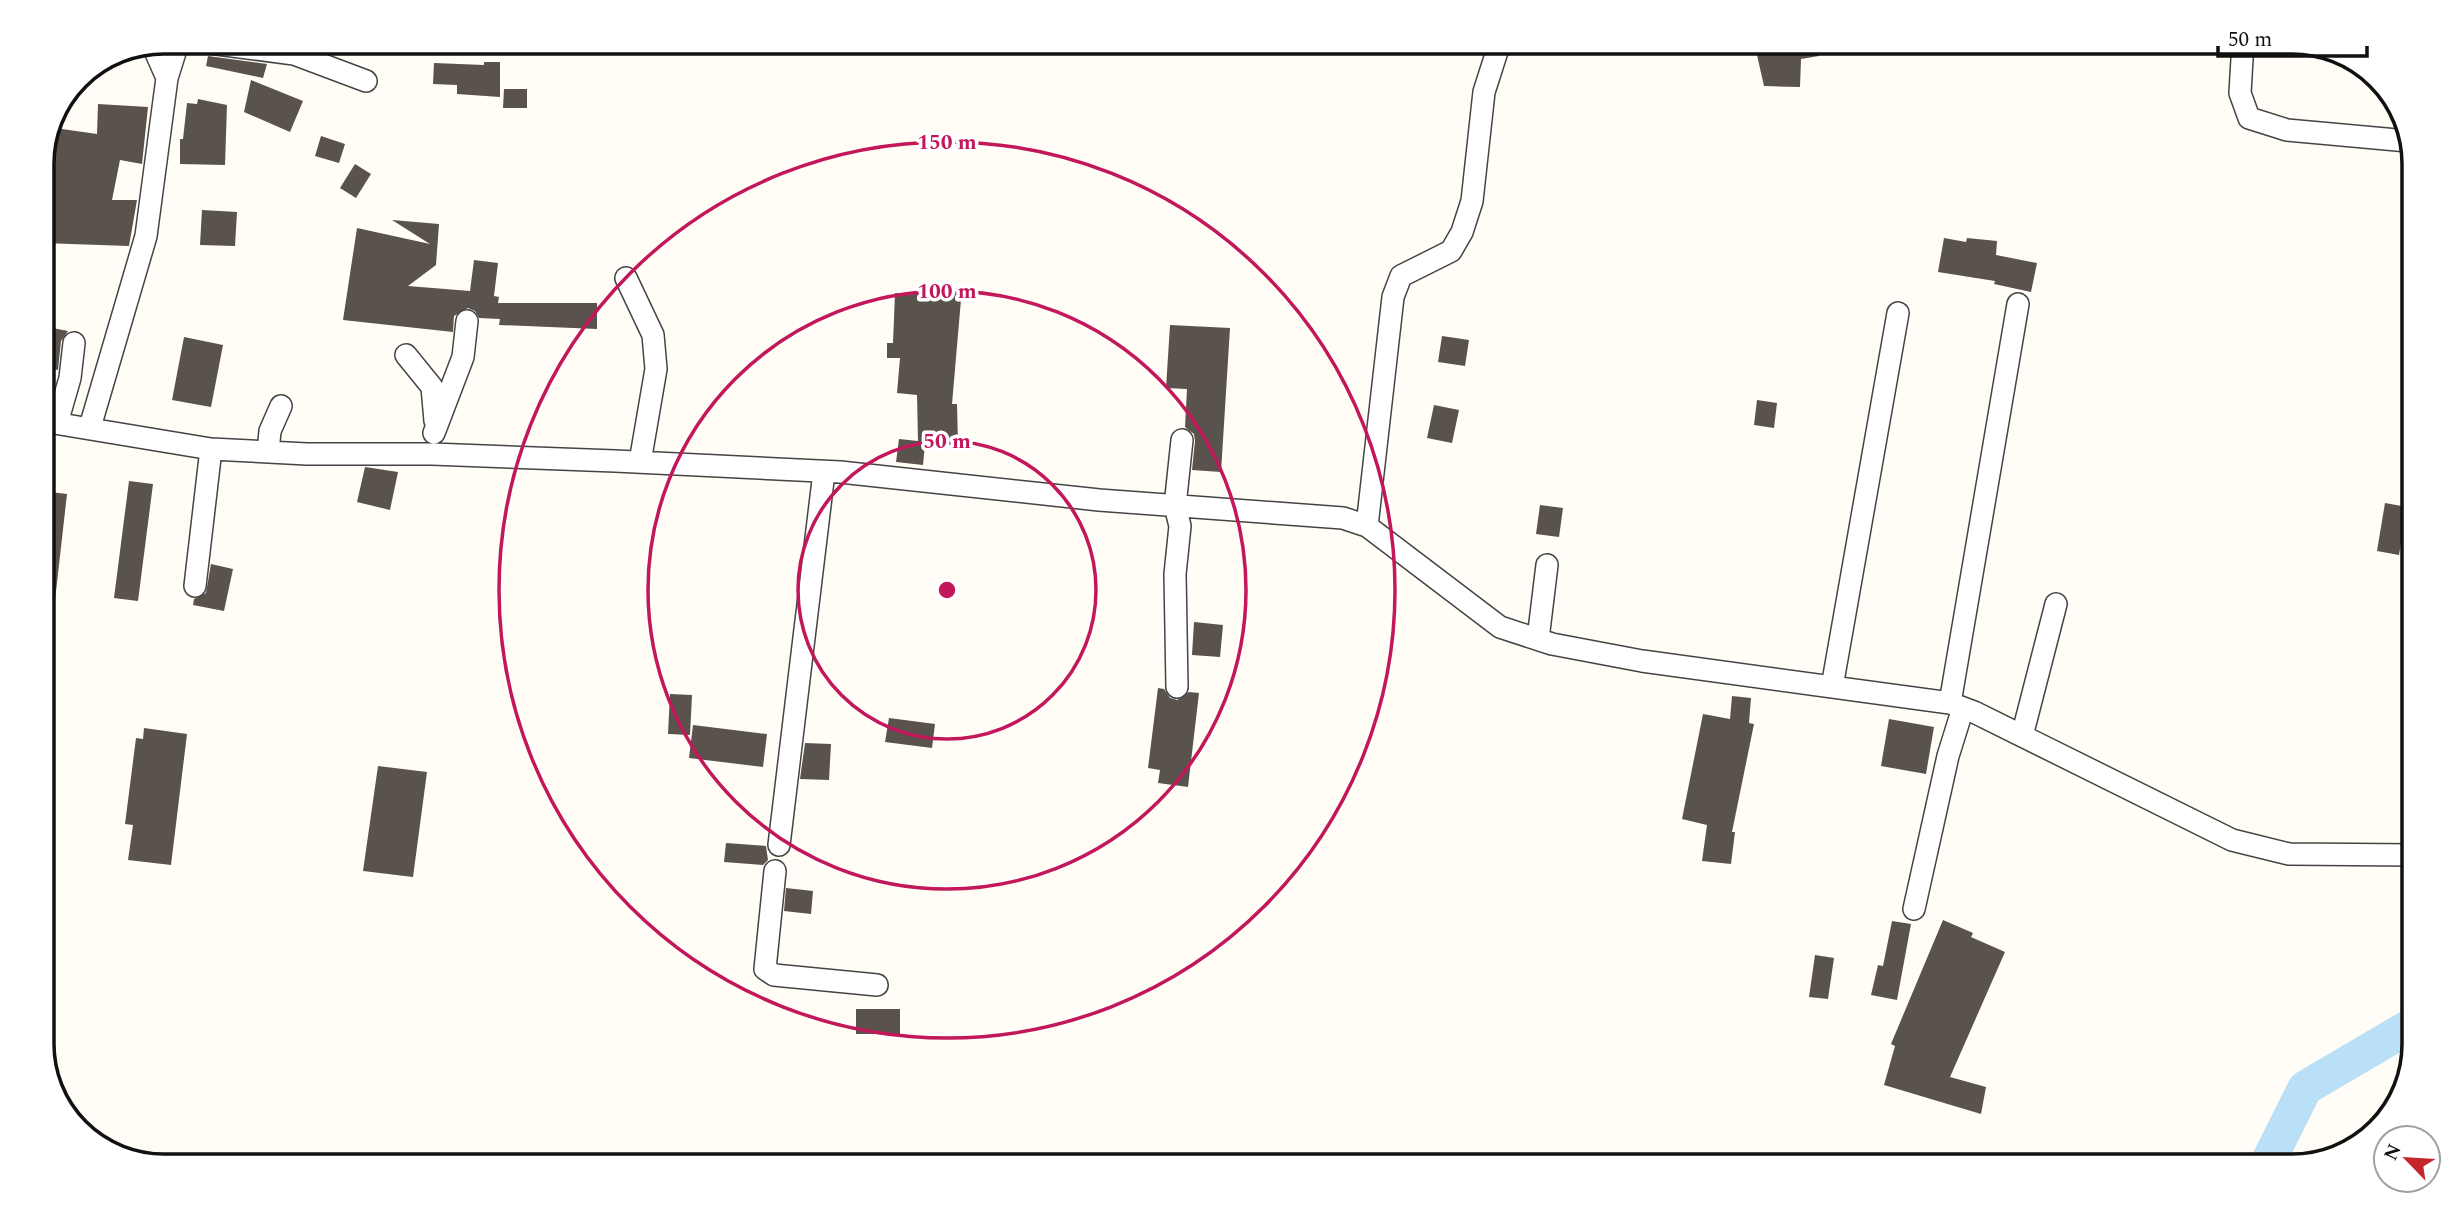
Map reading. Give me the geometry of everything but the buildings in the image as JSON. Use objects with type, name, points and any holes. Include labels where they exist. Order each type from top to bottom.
[{"type":"street","points":[[90,427],[146,236],[167,78],[174,54]]},
{"type":"street","points":[[294,54],[366,81]]},
{"type":"street","points":[[1367,526],[1393,297],[1401,276],[1451,251],[1462,232],[1472,201],[1484,92],[1496,54]]},
{"type":"street","points":[[2243,54],[2239,93],[2249,118],[2287,130],[2399,140]]},
{"type":"street","points":[[157,55],[167,78]]},
{"type":"street","points":[[626,278],[653,335],[656,369],[640,462]]},
{"type":"street","points":[[1914,909],[1948,756],[2018,304]]},
{"type":"street","points":[[1832,687],[1898,313]]},
{"type":"street","points":[[433,444],[463,357],[467,321]]},
{"type":"street","points":[[54,413],[70,378],[74,343]]},
{"type":"street","points":[[406,355],[432,387],[436,411],[433,444]]},
{"type":"street","points":[[268,452],[270,431],[281,406]]},
{"type":"street","points":[[54,422],[211,449],[268,452],[433,444],[640,462],[824,472],[1175,506],[1343,518],[1367,526],[1500,627],[1538,639],[1642,661],[1956,705],[2232,840],[2289,854],[2402,855]]},
{"type":"street","points":[[1177,687],[1175,574],[1180,526],[1175,506],[1182,440]]},
{"type":"street","points":[[195,586],[211,449]]},
{"type":"street","points":[[779,845],[824,472]]},
{"type":"street","points":[[1538,639],[1547,565]]},
{"type":"street","points":[[2022,736],[2056,604]]},
{"type":"street","points":[[775,870],[765,969],[774,975],[877,985]]},
{"type":"waterway","points":[[2272,1154],[2305,1088],[2402,1031]]}]
